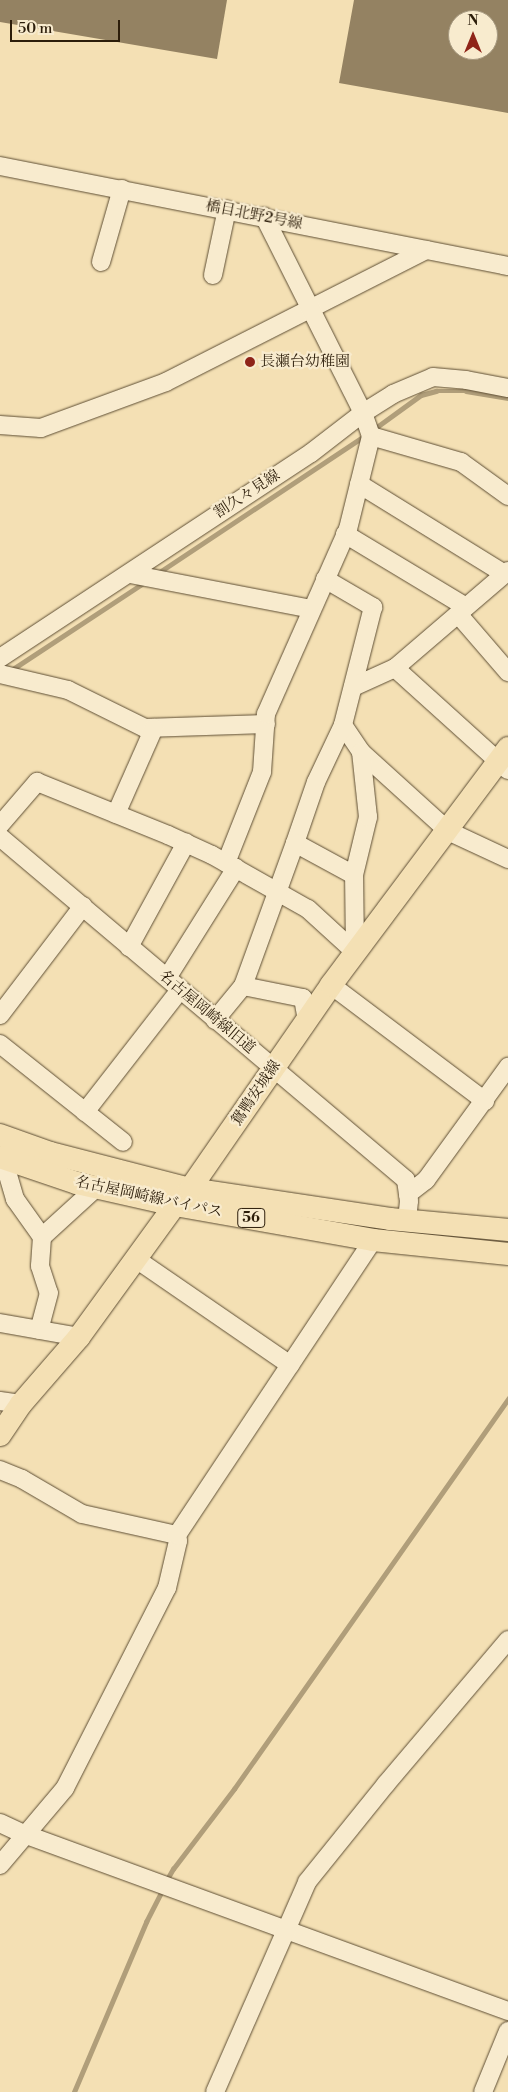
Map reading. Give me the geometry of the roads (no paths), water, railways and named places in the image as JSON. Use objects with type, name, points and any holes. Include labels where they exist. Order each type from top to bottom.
[{"type":"main road","name":"鴛鴨安城線","points":[[0,1435],[11,1403],[79,1337],[175,1205],[190,1189],[331,985],[504,760]]},
{"type":"main road","name":"名古屋岡崎線バイパス","points":[[0,1135],[50,1153],[190,1189],[407,1220],[508,1230]]},
{"type":"main road","name":"名古屋岡崎線バイパス","points":[[2,1157],[77,1183],[175,1205],[374,1240],[508,1254]]},
{"type":"street","name":"橋目北野2号線","points":[[0,166],[264,216],[508,266]]},
{"type":"street","points":[[101,262],[122,189]]},
{"type":"street","points":[[213,275],[227,209]]},
{"type":"street","points":[[86,1112],[174,984],[231,865],[262,772],[266,714],[345,534],[371,436],[363,413],[309,309],[264,216]]},
{"type":"street","points":[[0,425],[41,428],[158,386],[426,250]]},
{"type":"street","name":"割久々見線","points":[[0,658],[311,453],[363,413],[393,394],[434,377],[466,380],[508,388]]},
{"type":"street","points":[[371,436],[461,462],[508,496]]},
{"type":"street","points":[[353,687],[395,668],[506,572],[359,484]]},
{"type":"street","points":[[345,534],[462,611],[508,672]]},
{"type":"street","points":[[130,574],[312,609]]},
{"type":"street","points":[[215,1020],[243,986],[316,782],[343,725],[373,607],[325,579]]},
{"type":"street","points":[[395,668],[504,760]]},
{"type":"street","points":[[0,674],[68,690],[146,728],[266,724]]},
{"type":"street","points":[[343,725],[361,752],[448,831],[508,860]]},
{"type":"street","points":[[116,814],[154,728]]},
{"type":"street","points":[[356,952],[354,875],[368,817],[361,752]]},
{"type":"street","points":[[0,825],[36,782],[186,843],[231,865],[308,909],[356,952]]},
{"type":"street","name":"名古屋岡崎線旧道","points":[[0,837],[406,1180],[408,1194],[407,1220]]},
{"type":"street","points":[[129,947],[186,843]]},
{"type":"street","points":[[295,843],[354,875]]},
{"type":"street","points":[[0,1015],[83,906]]},
{"type":"street","points":[[331,985],[485,1101]]},
{"type":"street","points":[[243,986],[304,998],[307,1020]]},
{"type":"street","points":[[0,1044],[123,1142]]},
{"type":"street","points":[[408,1194],[426,1180],[508,1067]]},
{"type":"street","points":[[2,1157],[15,1199],[42,1237],[40,1266],[49,1293],[39,1330]]},
{"type":"street","points":[[42,1237],[97,1187]]},
{"type":"street","points":[[0,1865],[24,1834],[65,1788],[167,1588],[178,1541],[177,1535],[374,1240]]},
{"type":"street","points":[[136,1259],[290,1365]]},
{"type":"street","points":[[0,1323],[79,1337]]},
{"type":"street","points":[[0,1470],[22,1479],[82,1514],[177,1535]]},
{"type":"street","points":[[215,2092],[307,1882],[386,1784],[508,1640]]},
{"type":"street","points":[[0,1822],[24,1834],[284,1931],[508,2011]]},
{"type":"street","points":[[483,2092],[508,2031]]},
{"type":"waterway","points":[[374,429],[421,395],[436,391],[466,391],[508,398]]},
{"type":"waterway","points":[[158,573],[366,435]]},
{"type":"waterway","points":[[10,671],[145,582]]},
{"type":"waterway","points":[[166,1881],[173,1869],[234,1789],[508,1399]]},
{"type":"waterway","points":[[74,2092],[146,1922],[163,1888]]},
{"type":"place","name":"長瀬台幼稚園","points":[[250,362]]}]
